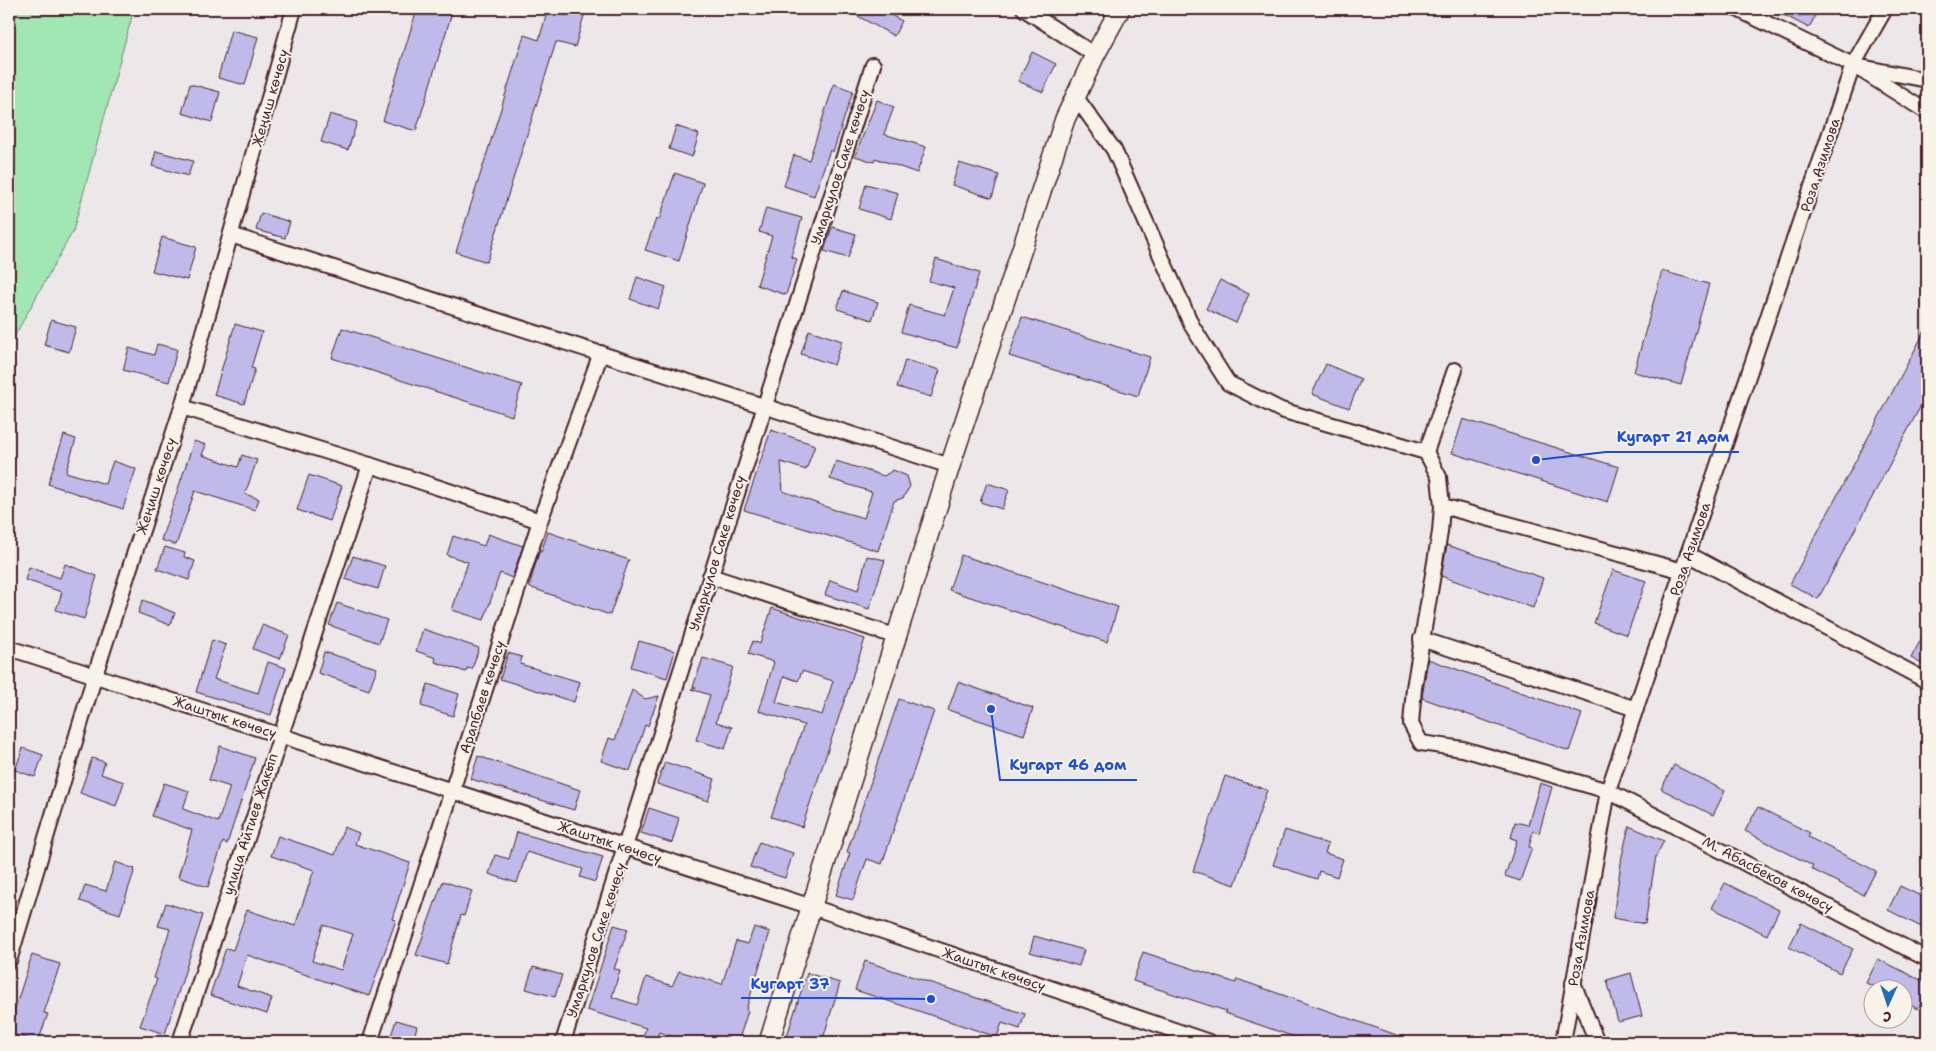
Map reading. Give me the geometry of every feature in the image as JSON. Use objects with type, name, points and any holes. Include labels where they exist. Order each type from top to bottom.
[{"type":"main road","points":[[769,1042],[950,466],[1065,119],[1095,55],[1120,9]]},
{"type":"street","name":"Жеңиш көчөсү","points":[[9,961],[95,674],[182,407],[294,9]]},
{"type":"street","points":[[1024,9],[1095,55]]},
{"type":"street","points":[[1737,9],[1853,65],[1927,112]]},
{"type":"street","name":"Роза Азимова","points":[[1563,1042],[1608,791],[1853,65],[1885,9]]},
{"type":"street","name":"Умаркулов Саке көчөсү","points":[[563,1042],[873,65]]},
{"type":"street","points":[[1853,65],[1927,80]]},
{"type":"street","points":[[1076,96],[1114,150],[1192,326],[1228,382],[1282,410],[1426,452],[1439,477],[1442,506],[1440,532],[1421,639],[1636,709]]},
{"type":"street","points":[[231,235],[950,466]]},
{"type":"street","name":"Арапбаев көчөсү","points":[[370,1042],[540,521],[601,353]]},
{"type":"street","points":[[1426,452],[1454,370]]},
{"type":"street","points":[[182,407],[370,464],[540,521]]},
{"type":"street","name":"улица Айтиев Жакып","points":[[180,1042],[370,464]]},
{"type":"street","points":[[1442,506],[1682,571]]},
{"type":"street","points":[[1688,554],[1927,681]]},
{"type":"street","points":[[710,576],[898,636]]},
{"type":"street","name":"М. Абасбеков көчөсү","points":[[1421,639],[1411,724],[1421,743],[1464,749],[1608,791],[1927,958]]},
{"type":"street","name":"Жаштык көчөсү","points":[[9,648],[95,674],[451,792],[812,907],[1208,1042]]},
{"type":"street","points":[[1573,983],[1597,1042]]},
{"type":"green space","points":[[9,9],[134,9],[73,231],[9,346]]},
{"type":"building","points":[[417,9],[453,9],[416,131],[383,121]]},
{"type":"building","points":[[548,9],[572,9],[585,12],[575,47],[556,42],[487,262],[456,252],[524,35],[539,40]]},
{"type":"building","points":[[845,9],[892,9],[889,14],[902,21],[894,36]]},
{"type":"building","points":[[1772,9],[1801,9],[1815,16],[1809,28]]},
{"type":"building","points":[[231,30],[258,37],[245,85],[218,78]]},
{"type":"building","points":[[1032,52],[1056,64],[1043,92],[1018,81]]},
{"type":"building","points":[[190,84],[220,92],[212,122],[182,113]]},
{"type":"building","points":[[834,84],[853,91],[833,152],[830,150],[814,196],[784,186],[794,155],[809,160]]},
{"type":"building","points":[[877,100],[894,107],[884,134],[926,147],[917,173],[875,158],[874,162],[855,156]]},
{"type":"building","points":[[330,114],[357,122],[348,150],[321,142]]},
{"type":"building","points":[[676,126],[699,134],[692,157],[669,149]]},
{"type":"building","points":[[156,151],[193,161],[188,176],[152,166]]},
{"type":"building","points":[[959,163],[999,175],[992,198],[952,185]]},
{"type":"building","points":[[675,173],[703,183],[679,261],[645,250],[656,219],[659,220]]},
{"type":"building","points":[[866,184],[898,193],[891,219],[859,209]]},
{"type":"building","points":[[766,208],[802,218],[791,257],[797,259],[786,295],[757,285],[772,236],[759,232]]},
{"type":"building","points":[[261,213],[290,222],[285,238],[256,230]]},
{"type":"building","points":[[832,227],[856,234],[848,258],[824,251]]},
{"type":"building","points":[[162,237],[196,247],[187,280],[152,271]]},
{"type":"building","points":[[936,259],[979,273],[957,348],[901,332],[909,305],[945,315],[954,288],[929,281]]},
{"type":"building","points":[[1662,271],[1709,284],[1681,385],[1634,372]]},
{"type":"building","points":[[637,277],[666,287],[658,309],[630,299]]},
{"type":"building","points":[[1220,280],[1249,294],[1236,323],[1206,309]]},
{"type":"building","points":[[843,291],[878,302],[872,320],[837,309]]},
{"type":"building","points":[[1022,317],[1150,357],[1138,396],[1009,356]]},
{"type":"building","points":[[51,320],[76,327],[69,352],[44,345]]},
{"type":"building","points":[[235,324],[262,332],[251,368],[255,369],[244,404],[214,395]]},
{"type":"building","points":[[1927,327],[1927,394],[1818,599],[1790,584]]},
{"type":"building","points":[[342,328],[522,385],[512,416],[332,358]]},
{"type":"building","points":[[809,330],[842,341],[834,365],[801,354]]},
{"type":"building","points":[[157,344],[177,349],[169,382],[123,370],[129,348],[154,355]]},
{"type":"building","points":[[905,360],[940,370],[931,397],[897,387]]},
{"type":"building","points":[[1326,364],[1361,379],[1349,408],[1312,394]]},
{"type":"building","points":[[1463,419],[1619,467],[1608,502],[1452,453]]},
{"type":"building","points":[[771,430],[815,445],[806,470],[781,462],[783,491],[832,509],[864,518],[872,492],[830,479],[836,461],[884,476],[893,470],[907,476],[910,486],[903,498],[894,501],[878,551],[744,510]]},
{"type":"building","points":[[64,435],[76,439],[66,472],[105,484],[113,461],[136,469],[123,509],[48,484]]},
{"type":"building","points":[[194,441],[206,445],[202,455],[238,467],[242,455],[257,460],[245,494],[259,499],[255,510],[195,491],[176,545],[161,540]]},
{"type":"building","points":[[309,475],[342,486],[330,521],[297,510]]},
{"type":"building","points":[[987,483],[1009,490],[1002,509],[980,502]]},
{"type":"building","points":[[548,532],[629,560],[610,615],[529,587],[539,552],[541,552]]},
{"type":"building","points":[[488,534],[523,546],[512,578],[500,573],[484,620],[452,610],[468,562],[447,555],[453,536],[484,546]]},
{"type":"building","points":[[1447,545],[1543,578],[1533,608],[1441,576]]},
{"type":"building","points":[[165,547],[185,553],[184,557],[195,561],[189,580],[157,569]]},
{"type":"building","points":[[961,555],[1118,607],[1107,642],[949,590]]},
{"type":"building","points":[[353,556],[385,566],[378,589],[345,579]]},
{"type":"building","points":[[867,556],[885,560],[869,609],[825,595],[830,580],[858,590]]},
{"type":"building","points":[[65,564],[97,576],[84,619],[56,610],[62,592],[25,580],[29,567],[60,578]]},
{"type":"building","points":[[1613,570],[1646,581],[1627,635],[1594,623]]},
{"type":"building","points":[[143,600],[175,613],[170,625],[138,613]]},
{"type":"building","points":[[337,603],[387,620],[379,643],[329,625]]},
{"type":"building","points":[[772,608],[865,639],[802,827],[771,817],[804,725],[759,711],[774,662],[748,654],[753,641],[760,644]],"holes":[[[802,671],[833,681],[822,715],[776,702],[784,676],[798,681]]]},
{"type":"building","points":[[262,625],[289,635],[280,659],[253,649]]},
{"type":"building","points":[[1927,628],[1927,667],[1911,658]]},
{"type":"building","points":[[423,629],[479,648],[472,669],[467,668],[466,672],[435,662],[436,658],[416,651]]},
{"type":"building","points":[[212,640],[226,645],[214,679],[258,693],[268,662],[286,668],[271,715],[196,692]]},
{"type":"building","points":[[639,641],[675,651],[667,678],[631,667]]},
{"type":"building","points":[[324,652],[377,668],[369,690],[318,673]]},
{"type":"building","points":[[508,653],[522,657],[520,664],[580,682],[574,702],[500,679]]},
{"type":"building","points":[[703,658],[733,667],[716,722],[732,727],[725,749],[696,740],[710,695],[691,689],[696,687],[693,687]]},
{"type":"building","points":[[1428,659],[1582,714],[1569,751],[1422,698]]},
{"type":"building","points":[[958,682],[1033,708],[1024,735],[948,710]]},
{"type":"building","points":[[428,684],[459,694],[453,716],[421,706]]},
{"type":"building","points":[[632,690],[645,699],[659,696],[648,726],[645,725],[630,771],[601,761],[609,738],[615,740]]},
{"type":"building","points":[[899,699],[934,711],[882,864],[867,859],[853,900],[836,895],[850,853],[847,852]]},
{"type":"building","points":[[220,746],[255,758],[227,844],[223,842],[208,887],[178,877],[192,830],[152,816],[164,783],[189,791],[183,809],[218,822],[230,787],[209,780]]},
{"type":"building","points":[[23,748],[43,755],[35,777],[15,770]]},
{"type":"building","points":[[478,756],[580,790],[574,810],[471,779]]},
{"type":"building","points":[[92,758],[105,762],[101,774],[124,782],[116,806],[80,793]]},
{"type":"building","points":[[665,762],[715,779],[708,801],[657,784]]},
{"type":"building","points":[[1674,765],[1725,791],[1713,815],[1661,789]]},
{"type":"building","points":[[1225,776],[1267,790],[1235,885],[1193,871]]},
{"type":"building","points":[[1540,783],[1552,787],[1539,833],[1533,831],[1529,847],[1532,848],[1520,881],[1505,876],[1517,840],[1511,838],[1515,822],[1528,825]]},
{"type":"building","points":[[1758,807],[1810,833],[1808,837],[1876,871],[1863,895],[1811,869],[1813,866],[1745,831]]},
{"type":"building","points":[[649,808],[679,818],[672,843],[641,833]]},
{"type":"building","points":[[1629,826],[1664,841],[1656,856],[1645,924],[1613,918],[1622,856]]},
{"type":"building","points":[[344,827],[359,833],[355,844],[410,863],[392,919],[396,920],[369,996],[247,955],[237,986],[272,998],[267,1014],[210,995],[226,948],[233,950],[247,910],[295,926],[314,870],[271,856],[278,836],[335,855]],"holes":[[[323,925],[353,934],[341,970],[312,961]]]},
{"type":"building","points":[[1285,830],[1328,844],[1325,853],[1343,859],[1337,877],[1319,871],[1317,879],[1273,865]]},
{"type":"building","points":[[517,832],[603,857],[595,882],[580,877],[583,869],[527,852],[517,883],[489,874],[495,855],[509,859]]},
{"type":"building","points":[[759,842],[793,853],[785,878],[750,867]]},
{"type":"building","points":[[115,862],[135,869],[120,914],[80,901],[85,885],[106,891]]},
{"type":"building","points":[[443,881],[472,891],[464,916],[461,915],[447,964],[416,955]]},
{"type":"building","points":[[1725,883],[1779,910],[1767,935],[1712,908]]},
{"type":"building","points":[[1900,886],[1927,899],[1927,930],[1888,910]]},
{"type":"building","points":[[166,903],[203,915],[165,1034],[140,1026],[157,979],[154,978],[170,929],[158,926]]},
{"type":"building","points":[[1801,923],[1853,949],[1840,973],[1789,947]]},
{"type":"building","points":[[614,925],[628,929],[614,969],[620,970],[612,997],[637,1005],[646,977],[672,986],[679,971],[722,984],[736,941],[748,944],[754,927],[770,932],[738,1042],[690,1042],[659,1032],[655,1042],[641,1042],[646,1028],[587,1010]]},
{"type":"building","points":[[1034,936],[1084,950],[1079,966],[1030,952]]},
{"type":"building","points":[[1143,952],[1236,983],[1237,979],[1411,1040],[1410,1042],[1309,1042],[1225,1013],[1226,1011],[1133,981]]},
{"type":"building","points":[[32,955],[60,964],[44,1013],[48,1014],[38,1042],[9,1033],[9,1027]]},
{"type":"building","points":[[1878,959],[1927,983],[1927,990],[1918,1009],[1914,1007],[1914,978],[1868,978]]},
{"type":"building","points":[[865,961],[1025,1014],[1020,1029],[1002,1023],[997,1037],[855,990]]},
{"type":"building","points":[[533,967],[562,975],[555,997],[526,989]]},
{"type":"building","points":[[807,973],[840,983],[822,1042],[785,1042]]},
{"type":"building","points":[[1631,973],[1642,1016],[1618,1022],[1607,980]]},
{"type":"building","points":[[396,1020],[417,1026],[413,1042],[389,1042]]},
{"type":"place","name":"Кугарт 21 дом","points":[[1536,460]]},
{"type":"place","name":"Кугарт 46 дом","points":[[991,709]]},
{"type":"place","name":"Кугарт 37","points":[[931,999]]}]
